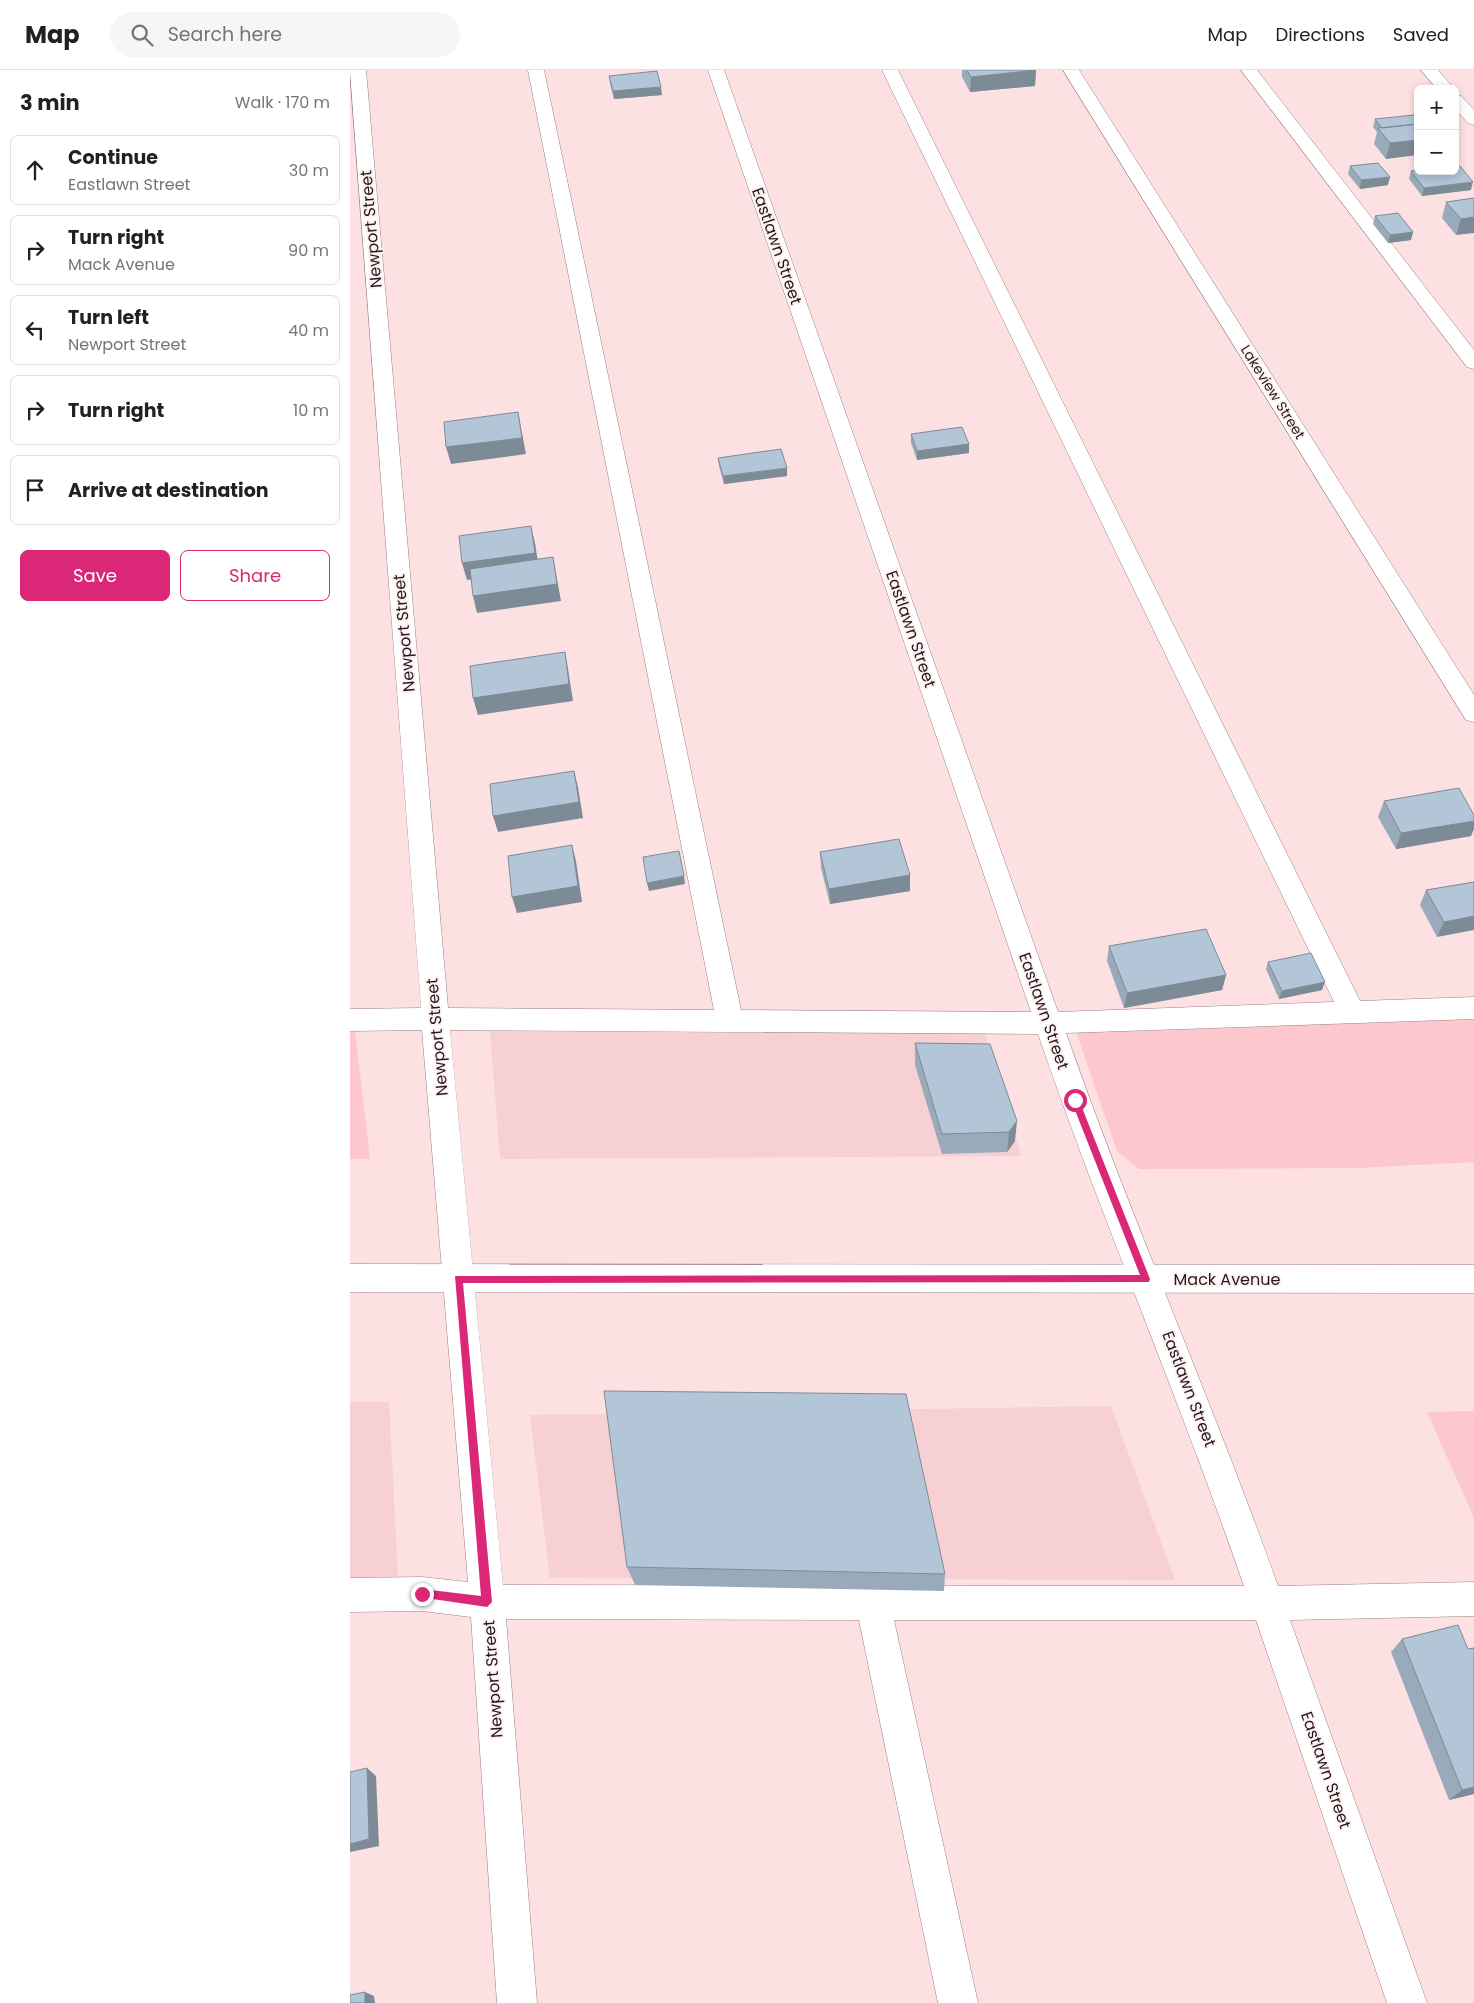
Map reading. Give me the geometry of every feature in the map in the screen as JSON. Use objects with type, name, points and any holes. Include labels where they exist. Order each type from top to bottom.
[{"type":"street","name":"Newport Street","points":[[358,70],[435,1019],[487,1602],[517,2003]]},
{"type":"street","points":[[536,70],[730,1021]]},
{"type":"street","name":"Eastlawn Street","points":[[716,70],[1075,1100],[1227,1489],[1408,2003]]},
{"type":"street","points":[[890,70],[1352,1012]]},
{"type":"street","name":"Lakeview Street","points":[[1071,70],[1474,714]]},
{"type":"street","points":[[1249,70],[1474,362]]},
{"type":"street","points":[[1429,70],[1442,85]]},
{"type":"street","points":[[1459,103],[1474,120]]},
{"type":"street","points":[[350,1020],[1048,1023],[1474,1008]]},
{"type":"street","name":"Mack Avenue","points":[[350,1278],[1474,1279]]},
{"type":"street","points":[[350,1595],[422,1594],[487,1602],[1266,1602],[1474,1599]]},
{"type":"street","points":[[873,1602],[958,2003]]},
{"type":"shaded area","points":[[1467,1009],[1474,1021],[1474,1162],[1359,1168],[1139,1169],[1117,1151],[1075,1029]]},
{"type":"shaded area","points":[[350,1031],[355,1031],[370,1159],[350,1159]]},
{"type":"shaded area","points":[[490,1031],[985,1034],[1021,1156],[500,1159]]},
{"type":"shaded area","points":[[350,1402],[389,1402],[398,1577],[350,1577]]},
{"type":"shaded area","points":[[1111,1406],[1175,1580],[550,1578],[530,1415]]},
{"type":"shaded area","points":[[1474,1411],[1474,1518],[1427,1412]]},
{"type":"building","points":[[967,70],[1036,70],[971,77]]},
{"type":"building","points":[[657,71],[661,87],[613,91],[609,76]]},
{"type":"building","points":[[1414,115],[1414,124],[1382,128],[1375,119]]},
{"type":"building","points":[[1414,124],[1414,140],[1390,143],[1378,128]]},
{"type":"building","points":[[1378,163],[1390,177],[1361,180],[1350,166]]},
{"type":"building","points":[[1459,166],[1473,182],[1424,188],[1414,175],[1459,175]]},
{"type":"building","points":[[1474,198],[1474,217],[1461,219],[1446,202]]},
{"type":"building","points":[[1398,213],[1413,232],[1390,235],[1375,216]]},
{"type":"building","points":[[518,412],[522,438],[446,447],[444,422]]},
{"type":"building","points":[[962,427],[969,444],[917,451],[911,434]]},
{"type":"building","points":[[781,449],[787,468],[723,476],[718,458]]},
{"type":"building","points":[[531,526],[535,553],[462,563],[459,536]]},
{"type":"building","points":[[553,557],[557,584],[473,596],[470,569]]},
{"type":"building","points":[[565,652],[569,684],[473,698],[470,666]]},
{"type":"building","points":[[574,771],[579,802],[493,816],[490,784]]},
{"type":"building","points":[[1459,788],[1474,815],[1474,821],[1401,833],[1384,801]]},
{"type":"building","points":[[899,839],[910,875],[829,889],[820,852]]},
{"type":"building","points":[[572,845],[578,886],[512,897],[508,856]]},
{"type":"building","points":[[679,851],[684,876],[647,883],[643,857]]},
{"type":"building","points":[[1474,882],[1474,916],[1444,922],[1426,890]]},
{"type":"building","points":[[1206,929],[1226,975],[1127,993],[1109,946]]},
{"type":"building","points":[[1311,953],[1325,982],[1282,991],[1268,962]]},
{"type":"building","points":[[915,1043],[990,1044],[1017,1121],[1009,1132],[942,1134]]},
{"type":"building","points":[[604,1391],[906,1394],[945,1574],[627,1567]]},
{"type":"building","points":[[1458,1625],[1468,1649],[1474,1648],[1474,1787],[1462,1790],[1402,1639]]},
{"type":"building","points":[[367,1768],[369,1839],[350,1844],[350,1772]]},
{"type":"building","points":[[365,1992],[365,2003],[350,2003],[350,1995]]},
{"type":"route","points":[[422,1594],[487,1602],[458,1279],[1146,1279],[1075,1100]]}]
